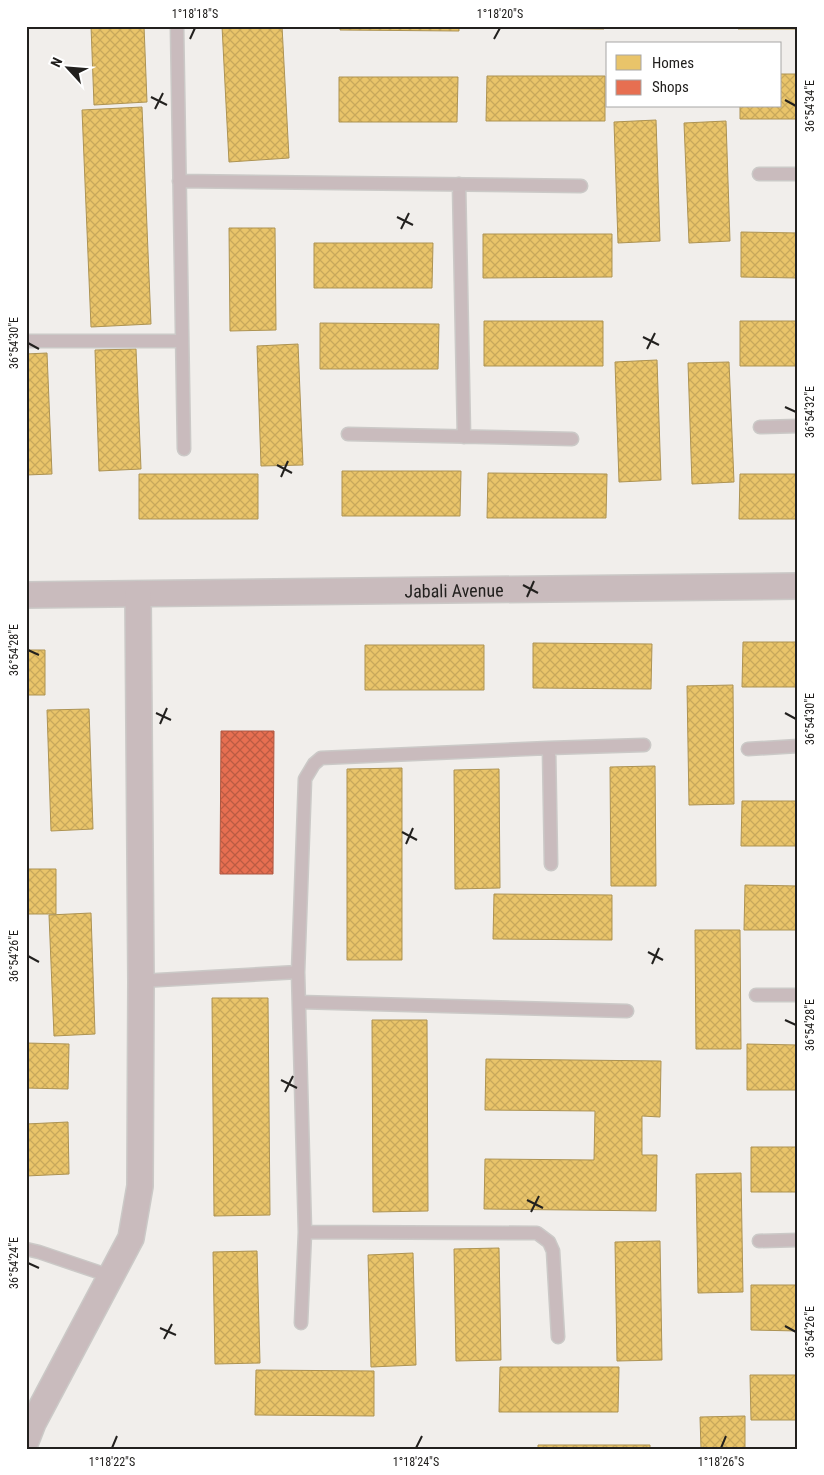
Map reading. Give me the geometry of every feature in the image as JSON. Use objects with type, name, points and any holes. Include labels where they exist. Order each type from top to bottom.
[{"type":"street","name":"Jabali Avenue","points":[[26,595],[798,586]]},
{"type":"street","points":[[26,1441],[33,1423],[131,1238],[140,1186],[141,981],[138,594]]},
{"type":"lane","points":[[177,26],[184,449]]},
{"type":"lane","points":[[759,174],[798,174]]},
{"type":"lane","points":[[179,181],[581,186]]},
{"type":"lane","points":[[459,184],[464,437]]},
{"type":"lane","points":[[26,341],[182,341]]},
{"type":"lane","points":[[760,427],[798,426]]},
{"type":"lane","points":[[348,434],[572,439]]},
{"type":"lane","points":[[301,1324],[306,1232],[298,972],[305,780],[314,764],[320,758],[644,745]]},
{"type":"lane","points":[[748,749],[798,746]]},
{"type":"lane","points":[[549,748],[551,864]]},
{"type":"lane","points":[[141,981],[298,972]]},
{"type":"lane","points":[[756,995],[798,995]]},
{"type":"lane","points":[[299,1002],[627,1011]]},
{"type":"lane","points":[[306,1232],[537,1233],[549,1242],[553,1251],[558,1337]]},
{"type":"lane","points":[[759,1241],[798,1240]]},
{"type":"lane","points":[[26,1249],[110,1276]]},
{"type":"building: Homes","points":[[91,26],[144,26],[147,102],[94,105]]},
{"type":"building: Homes","points":[[222,26],[282,26],[289,158],[229,162]]},
{"type":"building: Homes","points":[[340,26],[459,26],[459,31],[340,30]]},
{"type":"building: Homes","points":[[486,26],[604,26],[604,29],[486,28]]},
{"type":"building: Homes","points":[[738,26],[798,26],[798,29],[738,29]]},
{"type":"building: Homes","points":[[782,74],[798,74],[798,119],[740,119],[740,108],[782,108]]},
{"type":"building: Homes","points":[[487,76],[605,76],[605,121],[486,121]]},
{"type":"building: Homes","points":[[339,77],[458,77],[457,122],[339,122]]},
{"type":"building: Homes","points":[[142,107],[151,324],[91,327],[82,110]]},
{"type":"building: Homes","points":[[656,120],[660,241],[618,243],[614,122]]},
{"type":"building: Homes","points":[[726,121],[730,241],[689,243],[684,123]]},
{"type":"building: Homes","points":[[229,228],[275,228],[276,330],[230,331]]},
{"type":"building: Homes","points":[[741,232],[798,233],[798,278],[741,277]]},
{"type":"building: Homes","points":[[483,234],[612,234],[612,277],[483,278]]},
{"type":"building: Homes","points":[[314,243],[433,243],[432,288],[314,288]]},
{"type":"building: Homes","points":[[484,321],[603,321],[603,366],[484,366]]},
{"type":"building: Homes","points":[[740,321],[798,321],[798,366],[740,366]]},
{"type":"building: Homes","points":[[320,323],[439,324],[438,369],[320,369]]},
{"type":"building: Homes","points":[[298,344],[303,465],[261,466],[257,346]]},
{"type":"building: Homes","points":[[136,349],[141,469],[99,471],[95,350]]},
{"type":"building: Homes","points":[[47,353],[52,474],[26,475],[26,354]]},
{"type":"building: Homes","points":[[657,360],[661,480],[619,482],[615,362]]},
{"type":"building: Homes","points":[[729,362],[734,482],[692,484],[688,363]]},
{"type":"building: Homes","points":[[342,471],[461,471],[460,516],[342,516]]},
{"type":"building: Homes","points":[[488,473],[607,474],[606,518],[487,518]]},
{"type":"building: Homes","points":[[139,474],[258,474],[258,519],[139,519]]},
{"type":"building: Homes","points":[[740,474],[798,474],[798,519],[739,519]]},
{"type":"building: Homes","points":[[743,642],[798,642],[798,687],[742,687]]},
{"type":"building: Homes","points":[[533,643],[652,644],[651,689],[533,688]]},
{"type":"building: Homes","points":[[365,645],[484,645],[484,690],[365,690]]},
{"type":"building: Homes","points":[[26,650],[45,650],[45,695],[26,695]]},
{"type":"building: Homes","points":[[733,685],[734,804],[689,805],[687,686]]},
{"type":"building: Homes","points":[[89,709],[93,829],[51,831],[47,710]]},
{"type":"building: Homes","points":[[655,766],[656,886],[611,886],[610,767]]},
{"type":"building: Homes","points":[[402,768],[402,960],[347,960],[347,769]]},
{"type":"building: Homes","points":[[499,769],[500,888],[455,889],[454,770]]},
{"type":"building: Homes","points":[[742,801],[798,801],[798,846],[741,846]]},
{"type":"building: Homes","points":[[26,869],[56,869],[56,914],[26,914]]},
{"type":"building: Homes","points":[[745,885],[798,886],[798,930],[744,930]]},
{"type":"building: Homes","points":[[494,894],[612,895],[612,940],[493,939]]},
{"type":"building: Homes","points":[[91,913],[95,1034],[54,1036],[49,915]]},
{"type":"building: Homes","points":[[695,930],[740,930],[741,1049],[696,1049]]},
{"type":"building: Homes","points":[[212,998],[268,998],[270,1215],[214,1216]]},
{"type":"building: Homes","points":[[372,1020],[427,1020],[428,1211],[373,1212]]},
{"type":"building: Homes","points":[[26,1043],[69,1044],[68,1089],[26,1088]]},
{"type":"building: Homes","points":[[747,1044],[798,1045],[798,1090],[747,1090]]},
{"type":"building: Homes","points":[[486,1059],[661,1061],[660,1117],[642,1116],[642,1155],[657,1155],[656,1211],[484,1209],[485,1159],[594,1160],[595,1111],[485,1110]]},
{"type":"building: Homes","points":[[68,1122],[69,1174],[26,1176],[26,1124]]},
{"type":"building: Homes","points":[[751,1147],[798,1147],[798,1192],[751,1192]]},
{"type":"building: Homes","points":[[741,1173],[743,1292],[698,1293],[696,1174]]},
{"type":"building: Homes","points":[[660,1241],[662,1360],[617,1361],[615,1242]]},
{"type":"building: Homes","points":[[499,1248],[501,1360],[456,1361],[454,1249]]},
{"type":"building: Homes","points":[[257,1251],[260,1363],[215,1364],[213,1252]]},
{"type":"building: Homes","points":[[413,1253],[416,1365],[371,1367],[368,1255]]},
{"type":"building: Homes","points":[[751,1285],[798,1285],[798,1331],[751,1330]]},
{"type":"building: Homes","points":[[500,1367],[619,1367],[618,1412],[499,1412]]},
{"type":"building: Homes","points":[[256,1370],[374,1371],[374,1416],[255,1415]]},
{"type":"building: Homes","points":[[750,1375],[798,1375],[798,1420],[751,1420]]},
{"type":"building: Homes","points":[[745,1416],[745,1449],[701,1449],[700,1417]]},
{"type":"building: Homes","points":[[538,1445],[650,1445],[650,1449],[538,1449]]},
{"type":"building: Shops","points":[[221,731],[274,731],[273,874],[220,874]]}]
